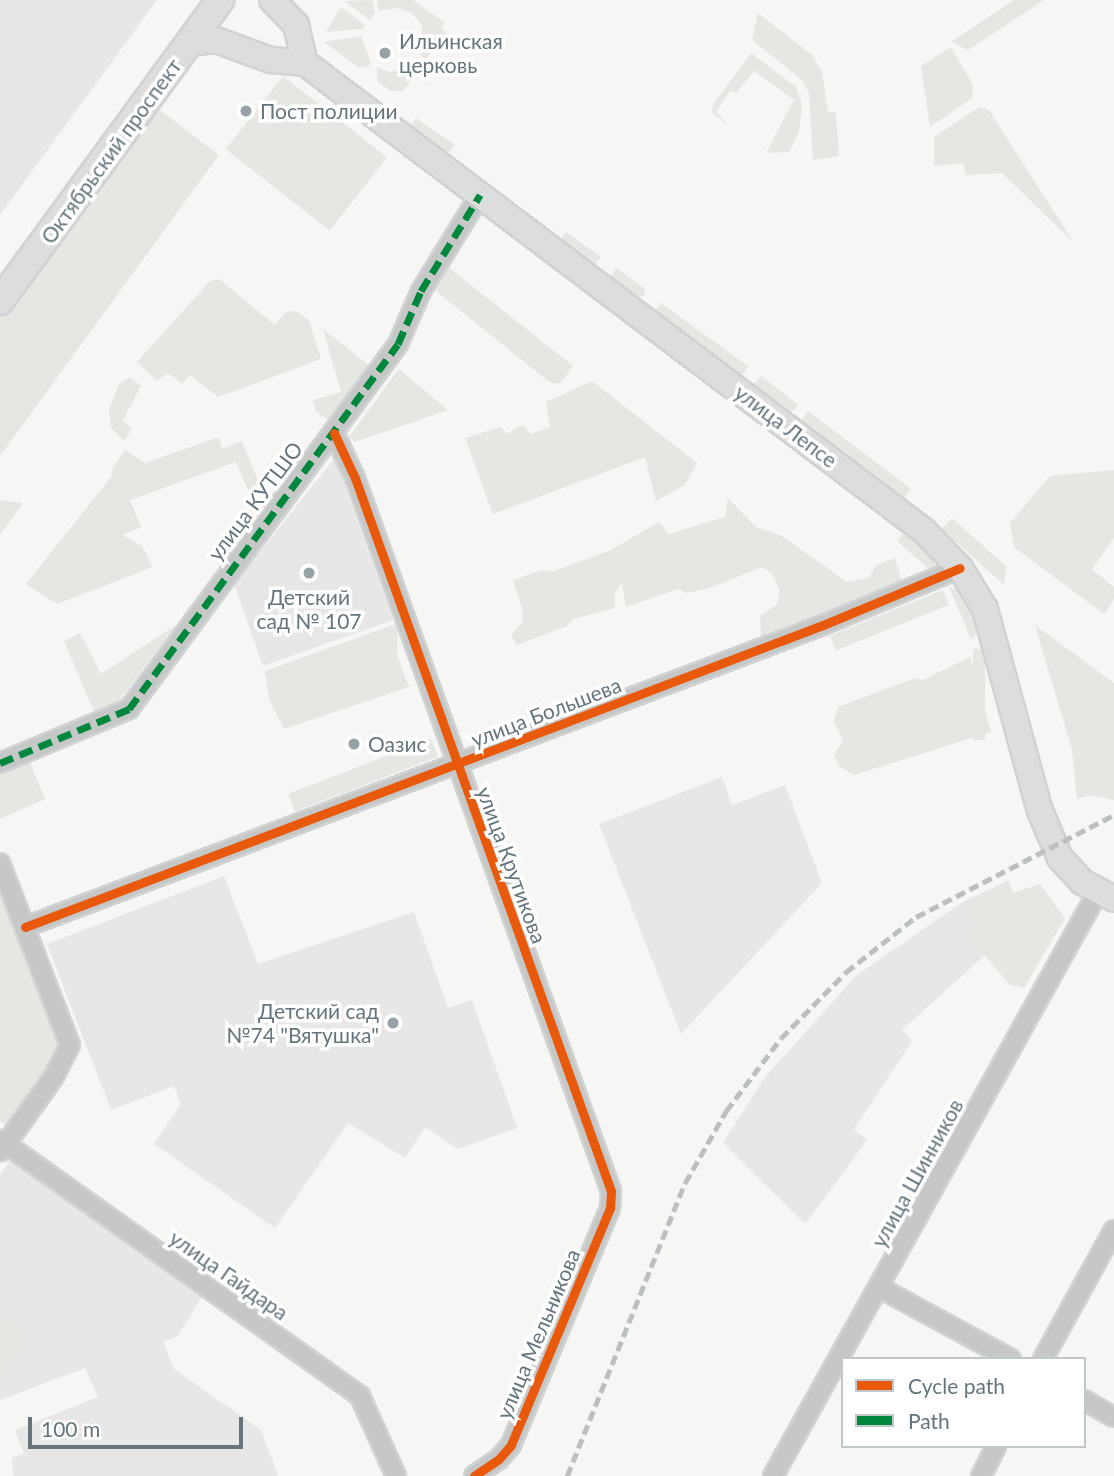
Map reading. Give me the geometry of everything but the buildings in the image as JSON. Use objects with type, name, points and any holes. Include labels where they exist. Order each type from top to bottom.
[{"type":"main road","name":"Октябрьский проспект","points":[[0,301],[221,0]]},
{"type":"main road","name":"улица Лепсе","points":[[221,0],[227,31],[259,55]]},
{"type":"main road","points":[[280,4],[303,40],[305,63]]},
{"type":"main road","name":"улица Лепсе","points":[[191,43],[216,40],[288,64],[305,63],[923,530],[960,568],[985,609],[1040,811],[1060,858],[1072,874],[1106,895]]},
{"type":"street","name":"улица КУТШО","points":[[0,763],[129,709],[398,344],[421,291],[480,195]]},
{"type":"street","name":"улица Крутикова","points":[[334,433],[355,478],[611,1191]]},
{"type":"street","name":"улица Большева","points":[[25,927],[457,765],[960,568]]},
{"type":"street","points":[[0,863],[69,1045],[53,1078],[2,1146]]},
{"type":"street","name":"улица Шинников","points":[[774,1476],[1106,895]]},
{"type":"street","name":"улица Гайдара","points":[[2,1146],[360,1396],[396,1476]]},
{"type":"street","name":"улица Мельникова","points":[[474,1476],[499,1459],[511,1445],[610,1208],[611,1191]]},
{"type":"street","points":[[1044,1357],[1114,1230]]},
{"type":"street","points":[[880,1287],[1007,1357]]},
{"type":"street","points":[[1086,1401],[1114,1417]]},
{"type":"street","points":[[981,1476],[995,1448]]},
{"type":"shaded area","points":[[0,0],[157,0],[0,215]]},
{"type":"shaded area","points":[[372,0],[375,13],[370,20],[344,1]]},
{"type":"shaded area","points":[[377,0],[413,0],[445,23],[441,27],[446,33],[426,59],[421,55],[422,25],[412,13],[397,8],[379,11]]},
{"type":"shaded area","points":[[1014,0],[1044,0],[968,50],[951,42]]},
{"type":"shaded area","points":[[341,7],[365,25],[363,29],[326,32]]},
{"type":"shaded area","points":[[758,13],[812,55],[822,72],[828,113],[836,112],[839,156],[813,160],[809,93],[802,80],[752,40]]},
{"type":"shaded area","points":[[361,36],[371,62],[369,66],[359,68],[324,42]]},
{"type":"shaded area","points":[[951,47],[973,85],[972,98],[930,127],[921,66]]},
{"type":"shaded area","points":[[751,53],[796,87],[802,106],[799,132],[789,152],[766,153],[794,100],[754,71],[736,93],[730,91],[716,112],[729,126],[713,114],[712,106]]},
{"type":"shaded area","points":[[416,64],[421,67],[403,91],[391,91],[377,81],[377,67],[390,72]]},
{"type":"shaded area","points":[[283,76],[387,157],[330,231],[226,149]]},
{"type":"shaded area","points":[[152,104],[219,155],[0,456],[0,313]]},
{"type":"shaded area","points":[[979,107],[989,110],[1074,243],[1002,173],[966,175],[963,163],[934,166],[934,137]]},
{"type":"shaded area","points":[[416,118],[455,145],[448,153],[411,125]]},
{"type":"shaded area","points":[[566,232],[601,257],[596,263],[560,240]]},
{"type":"shaded area","points":[[448,267],[573,366],[560,384],[549,382],[436,291]]},
{"type":"shaded area","points":[[616,268],[645,289],[644,296],[638,296],[611,277]]},
{"type":"shaded area","points":[[219,279],[275,325],[286,312],[296,311],[309,320],[321,359],[218,397],[190,375],[182,384],[168,373],[157,381],[137,362],[210,281]]},
{"type":"shaded area","points":[[661,303],[748,366],[741,377],[653,314]]},
{"type":"shaded area","points":[[323,329],[370,366],[328,420],[316,411],[313,400],[341,392]]},
{"type":"shaded area","points":[[399,369],[448,410],[355,442],[349,437]]},
{"type":"shaded area","points":[[761,376],[798,405],[795,409],[784,412],[752,387]]},
{"type":"shaded area","points":[[130,377],[141,386],[123,420],[132,429],[124,441],[111,428],[109,410],[119,384]]},
{"type":"shaded area","points":[[592,381],[697,463],[685,485],[656,501],[645,457],[493,514],[465,438],[501,427],[506,434],[523,425],[531,434],[550,427],[546,402]]},
{"type":"shaded area","points":[[808,411],[911,489],[903,500],[800,422]]},
{"type":"shaded area","points":[[219,437],[222,449],[242,441],[260,485],[248,490],[236,462],[130,500],[141,527],[122,535],[142,546],[153,567],[57,604],[26,584],[111,477],[113,467],[125,450],[145,463]]},
{"type":"shaded area","name":"Детский сад № 107","points":[[335,458],[393,620],[263,666],[234,584]]},
{"type":"shaded area","points":[[1114,470],[1114,538],[1092,569],[1114,587],[1114,599],[1104,614],[1014,547],[1010,523],[1050,476]]},
{"type":"shaded area","points":[[728,498],[756,527],[782,536],[847,582],[869,578],[876,565],[895,558],[903,586],[761,637],[760,616],[777,604],[780,591],[772,574],[762,567],[710,588],[687,593],[678,589],[626,607],[622,583],[615,593],[615,608],[574,619],[567,626],[517,645],[511,635],[523,622],[522,608],[513,580],[542,570],[552,572],[611,550],[659,522],[669,534],[725,517]]},
{"type":"shaded area","points":[[0,500],[23,503],[0,535]]},
{"type":"shaded area","points":[[952,518],[1006,566],[1004,585],[942,529]]},
{"type":"shaded area","points":[[905,531],[929,552],[935,565],[931,571],[897,541]]},
{"type":"shaded area","points":[[949,587],[961,592],[978,624],[979,633],[971,639]]},
{"type":"shaded area","points":[[943,590],[949,605],[836,651],[830,636]]},
{"type":"shaded area","points":[[398,623],[397,654],[409,687],[284,729],[269,699],[265,671]]},
{"type":"shaded area","points":[[176,625],[118,702],[95,714],[64,641],[80,633],[101,674]]},
{"type":"shaded area","points":[[1035,625],[1114,683],[1114,800],[1090,795],[1077,799],[1072,750]]},
{"type":"shaded area","points":[[973,649],[985,649],[985,740],[973,740]]},
{"type":"shaded area","points":[[970,657],[991,732],[854,775],[839,766],[834,755],[843,741],[834,721],[838,707],[915,678],[923,680]]},
{"type":"shaded area","points":[[431,739],[438,757],[295,812],[288,794]]},
{"type":"shaded area","points":[[29,760],[45,799],[0,819],[0,773]]},
{"type":"shaded area","points":[[722,777],[732,805],[785,785],[822,883],[681,1034],[599,824]]},
{"type":"shaded area","points":[[0,863],[69,1039],[15,1132],[0,1121]]},
{"type":"shaded area","points":[[224,876],[258,964],[414,912],[448,1008],[472,1000],[517,1128],[458,1149],[425,1127],[405,1158],[348,1123],[275,1228],[154,1144],[181,1104],[174,1086],[111,1110],[47,944]]},
{"type":"shaded area","points":[[1009,880],[1013,893],[1040,884],[1065,918],[1024,988],[1010,985],[967,935],[976,925],[961,903]]},
{"type":"shaded area","points":[[961,903],[976,925],[1006,936],[902,1030],[912,1041],[854,1129],[867,1140],[806,1223],[723,1143],[765,1077],[857,975]]},
{"type":"shaded area","points":[[12,1158],[204,1293],[178,1336],[163,1342],[174,1369],[261,1430],[278,1476],[13,1476],[12,1458],[24,1453],[15,1430],[98,1397],[85,1368],[0,1400],[0,1175]]},
{"type":"shaded area","points":[[0,1315],[22,1330],[27,1340],[0,1378]]},
{"type":"railway","points":[[567,1476],[685,1183],[726,1111],[781,1038],[846,972],[916,917],[1114,815]]},
{"type":"marked path","points":[[0,763],[129,709],[398,344],[421,291],[480,195]]},
{"type":"cycle path","points":[[334,433],[355,478],[611,1191],[610,1208],[511,1445],[499,1459],[474,1476]]},
{"type":"cycle path","points":[[25,927],[823,625],[960,568]]},
{"type":"place","name":"Ильинская церковь","points":[[385,53]]},
{"type":"place","name":"Пост полиции","points":[[246,111]]},
{"type":"place","name":"Детский сад № 107","points":[[309,573]]},
{"type":"place","name":"Оазис","points":[[354,744]]},
{"type":"place","name":"Детский сад №74 \"Вятушка\"","points":[[393,1023]]}]
